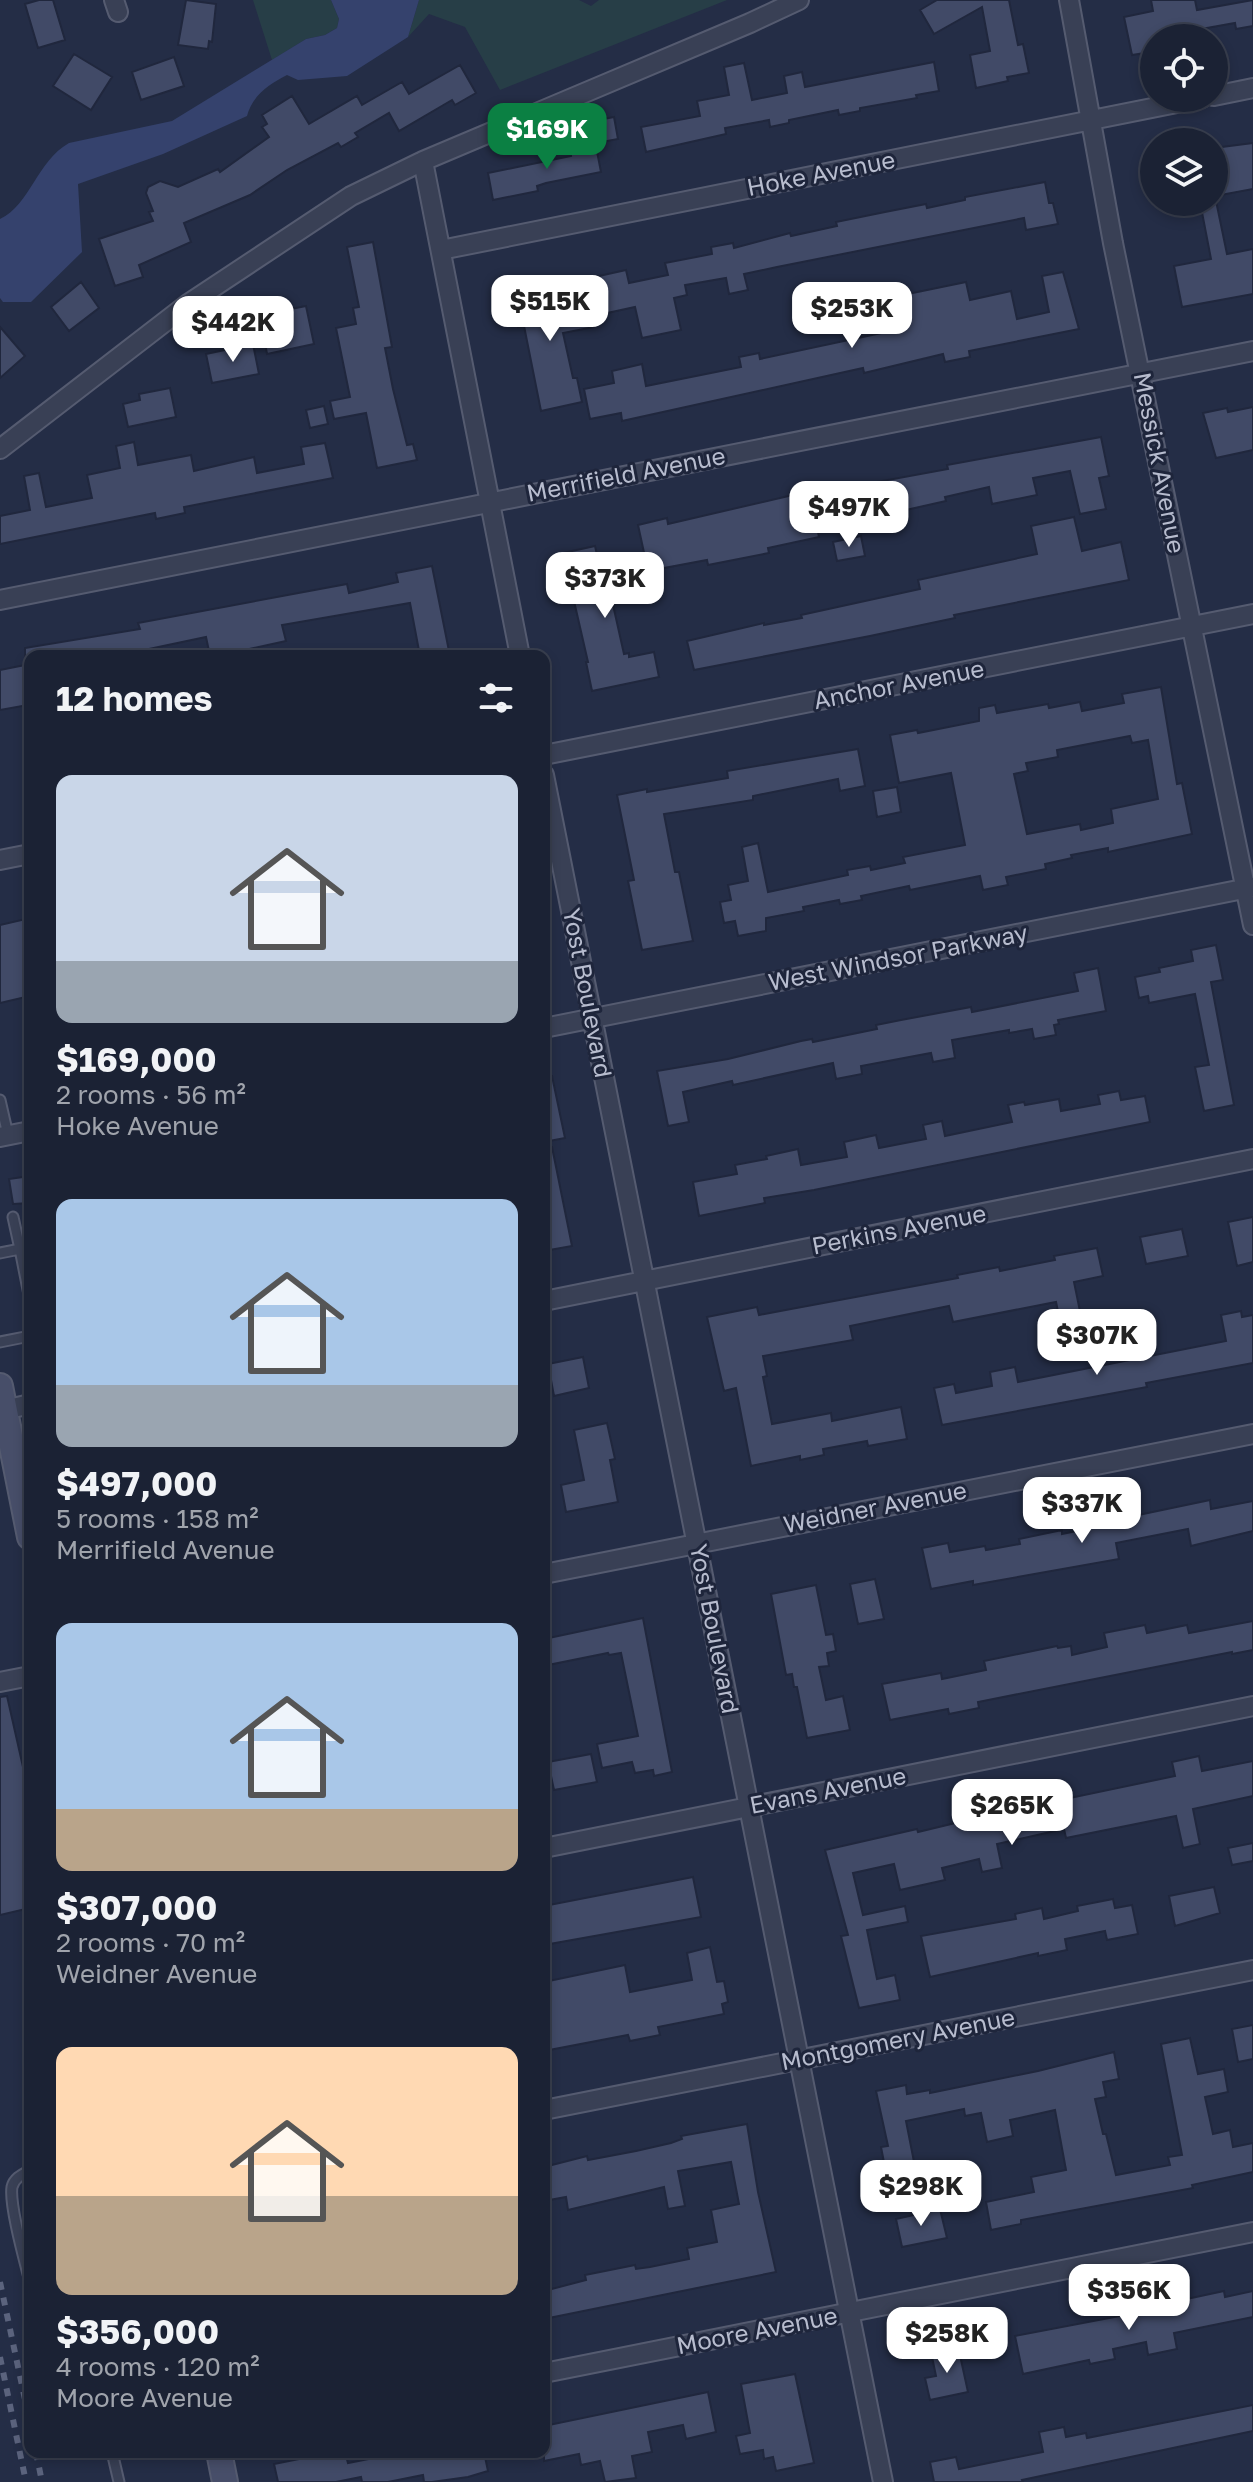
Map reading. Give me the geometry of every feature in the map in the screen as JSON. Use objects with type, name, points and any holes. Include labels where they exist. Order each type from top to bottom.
[{"type":"main road","points":[[0,1386],[24,1507]]},
{"type":"main road","points":[[220,2458],[225,2482]]},
{"type":"street","points":[[0,449],[188,304],[351,196],[423,161],[799,0]]},
{"type":"street","name":"Messick Avenue","points":[[1069,0],[1113,243],[1249,888],[1253,925]]},
{"type":"street","points":[[1228,93],[1253,88]]},
{"type":"street","name":"Hoke Avenue","points":[[441,250],[1140,110]]},
{"type":"street","points":[[423,161],[519,650]]},
{"type":"street","name":"Merrifield Avenue","points":[[0,600],[1253,351]]},
{"type":"street","name":"Anchor Avenue","points":[[550,754],[1253,614]]},
{"type":"street","name":"Yost Boulevard","points":[[550,805],[883,2482]]},
{"type":"street","points":[[0,860],[24,855]]},
{"type":"street","name":"West Windsor Parkway","points":[[550,1027],[1249,888]]},
{"type":"street","points":[[4,1136],[24,1132]]},
{"type":"street","name":"Perkins Avenue","points":[[550,1300],[1253,1159]]},
{"type":"street","points":[[5,1410],[24,1405]]},
{"type":"street","name":"Weidner Avenue","points":[[550,1573],[1253,1434]]},
{"type":"street","points":[[0,1682],[24,1677]]},
{"type":"street","name":"Evans Avenue","points":[[550,1847],[1253,1706]]},
{"type":"street","name":"Montgomery Avenue","points":[[550,2109],[1253,1970]]},
{"type":"street","name":"Moore Avenue","points":[[550,2372],[1253,2232]]},
{"type":"lane","points":[[0,1100],[4,1136]]},
{"type":"lane","points":[[13,1217],[24,1269]]},
{"type":"lane","points":[[0,1253],[20,1249]]},
{"type":"lane","points":[[0,1342],[24,1337]]},
{"type":"lane","points":[[24,2173],[16,2178],[12,2187],[24,2258]]},
{"type":"lane","points":[[113,2458],[119,2482]]},
{"type":"shaded area","points":[[253,0],[331,0],[339,19],[337,28],[325,35],[306,39],[272,60]]},
{"type":"shaded area","points":[[419,0],[579,0],[591,6],[599,0],[727,0],[500,90],[465,27],[429,14],[408,37]]},
{"type":"water","points":[[331,0],[419,0],[408,37],[347,76],[298,80],[287,75],[262,91],[247,116],[163,154],[78,184],[82,252],[31,302],[3,302],[0,298],[0,219],[19,204],[58,151],[69,143],[172,121],[306,39],[325,35],[337,28],[339,19]]},
{"type":"building","points":[[53,0],[65,40],[38,48],[25,4]]},
{"type":"building","points":[[186,0],[216,4],[212,42],[209,41],[208,49],[178,45]]},
{"type":"building","points":[[937,0],[1009,0],[1018,45],[1023,44],[1029,73],[976,88],[970,55],[990,51],[982,7],[934,34],[920,10]]},
{"type":"building","points":[[1151,0],[1195,0],[1197,10],[1253,0],[1253,26],[1236,29],[1235,23],[1140,24],[1140,54],[1132,55],[1124,17],[1153,11]]},
{"type":"building","points":[[74,54],[112,77],[91,110],[53,86]]},
{"type":"building","points":[[174,57],[184,86],[141,100],[132,72]]},
{"type":"building","points":[[934,62],[939,91],[916,95],[917,98],[839,115],[838,110],[770,127],[769,120],[725,128],[726,134],[646,152],[641,127],[700,116],[697,101],[729,95],[724,67],[744,63],[752,100],[787,93],[784,76],[802,72],[805,87]]},
{"type":"building","points":[[460,65],[476,93],[455,105],[452,100],[399,131],[389,113],[355,133],[358,137],[341,147],[338,143],[287,170],[250,195],[184,223],[191,242],[139,265],[143,277],[115,286],[99,239],[153,221],[149,212],[153,211],[146,193],[148,187],[160,181],[178,187],[218,169],[220,172],[269,137],[262,127],[267,124],[262,115],[292,96],[309,124],[357,96],[362,105],[402,82],[409,94]]},
{"type":"building","points":[[614,117],[618,139],[602,142],[598,120]]},
{"type":"building","points":[[594,136],[601,172],[546,183],[537,186],[538,191],[493,200],[488,173],[571,156],[569,141]]},
{"type":"building","points":[[1253,143],[1253,189],[1228,194],[1228,146]]},
{"type":"building","points":[[1045,182],[1058,224],[1026,230],[1024,218],[744,274],[748,290],[729,294],[726,278],[685,285],[687,295],[674,298],[681,330],[642,338],[635,307],[598,315],[590,278],[626,270],[629,283],[668,275],[665,263],[712,254],[711,247],[733,243],[734,248],[790,233],[791,236],[837,226],[836,222],[926,204],[927,208],[965,200],[965,197]]},
{"type":"building","points":[[1203,216],[1219,216],[1227,254],[1253,249],[1253,294],[1182,307],[1174,266],[1211,259]]},
{"type":"building","points":[[373,242],[392,347],[385,348],[393,389],[407,445],[413,444],[417,460],[377,468],[366,413],[334,419],[330,401],[350,397],[336,328],[356,324],[353,308],[359,307],[347,247]]},
{"type":"building","points":[[1063,272],[1079,329],[969,351],[970,357],[945,362],[943,354],[864,373],[863,368],[622,421],[621,413],[590,419],[584,389],[614,383],[612,371],[642,364],[646,386],[741,367],[739,357],[759,353],[760,359],[905,328],[898,296],[966,282],[970,300],[1011,291],[1017,319],[1049,312],[1042,276]]},
{"type":"building","points":[[81,282],[99,308],[69,331],[51,307]]},
{"type":"building","points":[[546,282],[553,312],[589,304],[594,327],[563,333],[582,402],[541,411],[524,326],[518,327],[510,289]]},
{"type":"building","points":[[306,306],[314,344],[267,354],[260,315]]},
{"type":"building","points":[[0,327],[25,356],[0,378]]},
{"type":"building","points":[[253,344],[259,374],[212,383],[206,354]]},
{"type":"building","points":[[170,388],[176,417],[128,427],[123,404],[140,400],[139,394]]},
{"type":"building","points":[[324,406],[328,424],[310,428],[306,410]]},
{"type":"building","points":[[1253,407],[1253,450],[1216,458],[1203,413]]},
{"type":"building","points":[[1101,437],[1109,476],[1099,478],[1106,509],[1080,514],[1070,471],[1033,478],[1037,495],[992,504],[989,487],[897,512],[896,505],[851,514],[846,490],[855,486],[948,469],[947,465]]},
{"type":"building","points":[[134,442],[138,465],[191,455],[194,471],[254,457],[257,473],[304,464],[301,447],[325,443],[333,478],[184,507],[185,513],[156,519],[155,513],[0,544],[0,516],[30,510],[24,476],[39,473],[46,507],[92,498],[87,475],[120,468],[116,446]]},
{"type":"building","points":[[810,491],[819,537],[768,548],[769,553],[708,565],[707,560],[648,571],[638,525],[667,518],[668,524]]},
{"type":"building","points":[[1074,517],[1082,551],[1121,542],[1129,580],[694,670],[687,641],[764,623],[802,618],[801,615],[920,589],[918,580],[1037,554],[1031,526]]},
{"type":"building","points":[[861,536],[865,556],[837,561],[833,542]]},
{"type":"building","points":[[595,546],[600,568],[642,559],[646,580],[609,587],[624,654],[629,653],[629,657],[654,652],[659,677],[592,691],[563,553]]},
{"type":"building","points":[[432,566],[449,650],[419,650],[410,603],[282,625],[286,641],[245,650],[209,650],[206,637],[144,650],[25,650],[140,629],[138,623],[347,584],[349,593],[398,582],[396,573]]},
{"type":"building","points":[[24,665],[24,706],[0,710],[0,670]]},
{"type":"building","points":[[1161,687],[1177,784],[1182,783],[1192,834],[1108,852],[1108,848],[1071,855],[1072,858],[1045,864],[1046,869],[1006,877],[1008,885],[983,890],[980,876],[910,890],[909,886],[861,896],[862,900],[840,904],[839,900],[803,907],[804,911],[766,918],[766,931],[738,936],[735,921],[724,923],[720,902],[731,900],[728,885],[748,881],[742,847],[758,843],[768,892],[848,875],[847,870],[870,866],[871,870],[905,863],[903,857],[965,845],[951,773],[899,783],[890,735],[979,721],[979,708],[995,705],[997,713],[1080,702],[1082,711],[1124,703],[1122,694]],"holes":[[[1130,736],[1132,743],[1148,740],[1158,799],[1111,809],[1113,823],[1081,830],[1080,824],[1027,834],[1014,774],[1028,771],[1026,763],[1058,757],[1057,750]]]},
{"type":"building","points":[[858,749],[865,786],[840,791],[838,779],[753,796],[753,800],[664,814],[693,941],[642,950],[628,881],[634,880],[617,795],[728,778],[727,771]]},
{"type":"building","points":[[897,787],[901,812],[877,817],[873,791]]},
{"type":"building","points":[[24,919],[24,997],[0,1003],[0,925]]},
{"type":"building","points":[[1216,945],[1223,980],[1211,982],[1234,1105],[1204,1111],[1195,1067],[1209,1065],[1195,994],[1149,1003],[1148,996],[1139,998],[1135,977],[1193,961],[1191,950]]},
{"type":"building","points":[[1098,968],[1106,1011],[1058,1020],[1059,1024],[1054,1025],[1056,1035],[1034,1039],[1032,1029],[1009,1033],[1009,1030],[952,1040],[955,1058],[933,1062],[931,1053],[861,1066],[862,1074],[836,1079],[833,1063],[733,1085],[732,1081],[683,1092],[689,1122],[668,1126],[657,1071],[728,1059],[801,1041],[812,1039],[813,1042],[877,1029],[876,1025],[901,1020],[971,1007],[972,1012],[1078,991],[1074,973]]},
{"type":"building","points":[[550,1076],[552,1076],[565,1138],[550,1141]]},
{"type":"building","points":[[1119,1091],[1121,1100],[1145,1096],[1150,1122],[764,1198],[765,1203],[699,1216],[693,1182],[737,1174],[735,1165],[798,1149],[801,1165],[847,1157],[844,1142],[876,1135],[879,1148],[926,1139],[923,1125],[942,1121],[945,1136],[1012,1122],[1008,1105],[1059,1099],[1061,1111],[1100,1104],[1098,1095]]},
{"type":"building","points":[[550,1147],[572,1246],[550,1250]]},
{"type":"building","points":[[24,1177],[24,1203],[13,1204],[9,1179]]},
{"type":"building","points":[[1253,1217],[1253,1262],[1237,1266],[1228,1222]]},
{"type":"building","points":[[1182,1229],[1188,1256],[1146,1264],[1140,1237]]},
{"type":"building","points":[[1097,1248],[1103,1276],[1074,1282],[1082,1321],[1061,1326],[1056,1302],[953,1322],[949,1306],[850,1326],[853,1340],[763,1356],[767,1376],[763,1377],[772,1424],[831,1413],[832,1421],[901,1407],[907,1439],[868,1446],[867,1441],[823,1449],[824,1455],[800,1460],[800,1456],[751,1466],[736,1388],[724,1391],[707,1317],[757,1307],[759,1315],[958,1278],[957,1275],[999,1267],[1000,1271]]},
{"type":"building","points":[[1241,1311],[1242,1317],[1253,1315],[1253,1363],[1146,1383],[1147,1387],[942,1425],[934,1388],[954,1384],[956,1393],[992,1386],[990,1372],[1015,1367],[1018,1382],[1226,1341],[1221,1315]]},
{"type":"building","points":[[583,1357],[589,1388],[554,1396],[550,1364]]},
{"type":"building","points":[[607,1423],[615,1459],[610,1460],[618,1502],[566,1512],[561,1485],[584,1480],[574,1430]]},
{"type":"building","points":[[1210,1500],[1211,1509],[1253,1501],[1253,1531],[1191,1546],[1188,1529],[1116,1543],[1119,1559],[973,1585],[973,1581],[931,1589],[922,1548],[948,1543],[950,1552],[985,1546],[986,1550],[1020,1544],[1019,1539],[1062,1530],[1062,1534]]},
{"type":"building","points":[[875,1579],[884,1619],[858,1624],[850,1584]]},
{"type":"building","points":[[816,1585],[826,1635],[833,1634],[836,1651],[827,1653],[829,1666],[819,1667],[826,1700],[843,1696],[850,1730],[807,1738],[797,1687],[794,1687],[792,1674],[786,1675],[771,1594]]},
{"type":"building","points":[[643,1618],[672,1772],[654,1776],[653,1770],[635,1773],[632,1762],[602,1768],[597,1744],[638,1736],[621,1653],[550,1665],[550,1638]]},
{"type":"building","points":[[1253,1621],[1253,1650],[978,1702],[979,1708],[949,1714],[948,1709],[890,1720],[882,1684],[941,1673],[942,1679],[986,1670],[984,1661],[1057,1646],[1071,1646],[1072,1655],[1107,1647],[1104,1633],[1145,1625],[1147,1633],[1187,1625],[1189,1633]]},
{"type":"building","points":[[7,1696],[24,1771],[24,1909],[0,1915],[0,1697]]},
{"type":"building","points":[[591,1754],[597,1782],[554,1790],[550,1762]]},
{"type":"building","points":[[1199,1756],[1202,1771],[1253,1761],[1253,1796],[1193,1809],[1200,1844],[1183,1848],[1176,1816],[1066,1838],[1064,1829],[997,1844],[1002,1868],[982,1872],[979,1859],[942,1868],[945,1880],[900,1890],[894,1864],[853,1873],[863,1915],[905,1906],[908,1922],[867,1930],[877,1979],[895,1975],[900,2000],[859,2008],[841,1936],[848,1935],[825,1850],[917,1829],[918,1832],[976,1818],[977,1821],[1022,1808],[1175,1776],[1172,1762]]},
{"type":"building","points":[[1253,1843],[1253,1861],[1232,1865],[1228,1848]]},
{"type":"building","points":[[693,1877],[701,1917],[550,1944],[550,1905]]},
{"type":"building","points":[[1214,1887],[1220,1913],[1175,1926],[1169,1896]]},
{"type":"building","points":[[1113,1899],[1115,1908],[1132,1905],[1138,1934],[1107,1940],[1105,1931],[1065,1939],[1067,1950],[1038,1956],[1038,1953],[930,1977],[921,1936],[1016,1919],[1015,1914],[1042,1908],[1044,1919],[1078,1911],[1077,1906]]},
{"type":"building","points":[[710,1947],[717,1982],[724,1981],[728,2002],[722,2004],[724,2014],[658,2027],[660,2035],[630,2041],[628,2035],[550,2050],[550,1981],[625,1965],[630,1992],[692,1980],[687,1953]]},
{"type":"building","points":[[1253,2025],[1253,2059],[1238,2062],[1232,2029]]},
{"type":"building","points":[[1190,2038],[1198,2074],[1224,2069],[1228,2092],[1205,2097],[1213,2134],[1230,2130],[1233,2147],[1253,2143],[1253,2172],[1192,2185],[1193,2188],[1021,2220],[1021,2224],[991,2230],[986,2202],[1034,2192],[1031,2177],[1066,2170],[1055,2110],[1010,2120],[1013,2136],[987,2142],[981,2113],[965,2116],[964,2109],[906,2121],[916,2172],[887,2178],[881,2147],[888,2146],[876,2091],[906,2085],[907,2094],[930,2090],[930,2093],[1114,2052],[1119,2079],[1103,2082],[1106,2097],[1095,2099],[1116,2175],[1170,2165],[1168,2157],[1182,2155],[1161,2044]]},
{"type":"building","points":[[747,2124],[776,2272],[550,2318],[550,2289],[586,2280],[585,2275],[689,2259],[687,2248],[717,2242],[711,2210],[739,2204],[731,2162],[678,2171],[685,2206],[668,2209],[664,2187],[568,2210],[566,2197],[550,2200],[550,2165],[587,2156],[588,2160],[636,2151],[671,2143],[682,2139],[681,2136]]},
{"type":"building","points":[[940,2209],[947,2238],[902,2247],[896,2219]]},
{"type":"building","points":[[1224,2291],[1225,2297],[1253,2291],[1253,2317],[1174,2333],[1177,2349],[1148,2355],[1146,2342],[1113,2349],[1115,2359],[1090,2364],[1089,2360],[1023,2374],[1015,2336],[1183,2304],[1182,2300]]},
{"type":"building","points":[[958,2346],[968,2392],[930,2400],[925,2378],[936,2376],[931,2352]]},
{"type":"building","points":[[795,2374],[814,2463],[776,2471],[773,2457],[764,2459],[763,2450],[740,2454],[736,2436],[750,2433],[741,2384]]},
{"type":"building","points":[[708,2392],[716,2432],[686,2439],[683,2425],[648,2432],[652,2452],[632,2456],[636,2478],[605,2482],[600,2461],[581,2465],[579,2454],[544,2461],[544,2458],[550,2458],[550,2425]]},
{"type":"building","points":[[1253,2405],[1253,2431],[1023,2482],[934,2482],[930,2462],[956,2457],[959,2469],[1043,2452],[1039,2432],[1064,2427],[1066,2437],[1086,2433],[1087,2438]]},
{"type":"building","points":[[304,2458],[347,2458],[348,2463],[373,2458],[485,2458],[488,2471],[432,2482],[424,2482],[423,2475],[388,2482],[362,2482],[361,2477],[336,2482],[278,2482],[274,2464]]},
{"type":"railway","points":[[0,2282],[24,2395]]},
{"type":"railway","points":[[0,2357],[26,2482]]},
{"type":"railway","points":[[37,2458],[42,2482]]}]
